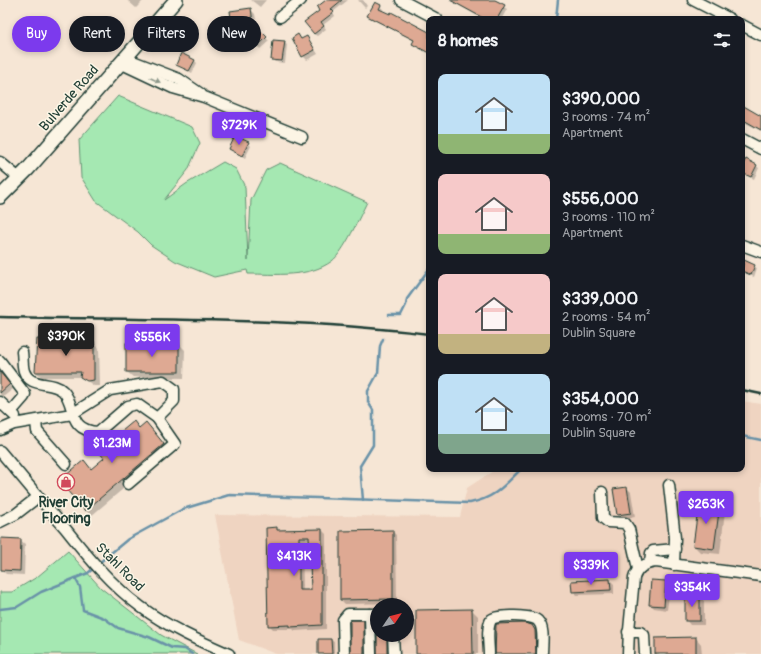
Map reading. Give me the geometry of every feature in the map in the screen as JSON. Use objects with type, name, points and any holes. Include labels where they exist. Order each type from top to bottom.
[{"type":"main road","name":"Bulverde Road","points":[[0,197],[19,178],[176,0]]},
{"type":"street","points":[[280,17],[301,0]]},
{"type":"street","points":[[401,0],[431,16]]},
{"type":"street","points":[[693,0],[724,16]]},
{"type":"street","points":[[745,27],[761,35]]},
{"type":"street","points":[[123,60],[179,79],[204,97],[302,137]]},
{"type":"street","points":[[745,141],[761,149]]},
{"type":"street","points":[[0,162],[19,178]]},
{"type":"street","points":[[745,246],[761,252]]},
{"type":"street","points":[[22,352],[24,371],[33,381],[42,385],[54,385],[62,390],[68,397],[72,414],[81,426],[90,431],[98,432],[128,406],[137,404],[157,418],[176,444],[128,484]]},
{"type":"street","points":[[0,361],[25,394],[11,412]]},
{"type":"street","points":[[0,430],[22,423],[72,414],[110,390],[163,381],[174,389],[174,401],[157,418]]},
{"type":"street","points":[[0,402],[22,423]]},
{"type":"street","points":[[36,421],[37,431],[66,464]]},
{"type":"street","name":"Stahl Road","points":[[0,451],[84,552],[109,580],[136,604],[161,621],[201,642],[229,654]]},
{"type":"street","points":[[669,485],[675,548],[674,565]]},
{"type":"street","points":[[602,492],[603,518],[608,522],[625,523],[629,529],[638,569],[634,578],[628,632],[628,654]]},
{"type":"street","points":[[0,522],[16,514],[38,497]]},
{"type":"street","points":[[650,563],[651,553],[654,551],[675,548]]},
{"type":"street","points":[[638,569],[650,563],[761,576]]},
{"type":"street","points":[[344,654],[343,620],[348,614],[370,614]]},
{"type":"street","points":[[489,654],[489,627],[491,620],[497,616],[534,617],[539,621],[542,627],[542,654]]},
{"type":"street","points":[[628,632],[640,632],[644,635],[645,654]]},
{"type":"street","points":[[370,654],[371,642]]},
{"type":"street","points":[[393,642],[394,654]]},
{"type":"shaded area","points":[[745,401],[761,404],[761,654],[276,654],[239,640],[215,515],[460,517],[467,488],[491,472],[745,472]]},
{"type":"green space","points":[[118,96],[192,127],[200,143],[188,170],[164,200],[186,184],[223,162],[236,169],[245,187],[248,260],[251,200],[266,170],[280,163],[367,202],[342,250],[332,261],[313,270],[302,273],[248,274],[247,270],[214,277],[175,261],[151,245],[138,232],[96,201],[81,177],[79,140]]},
{"type":"green space","points":[[68,551],[101,588],[161,635],[197,654],[0,654],[0,592],[12,592],[37,577]]},
{"type":"building","points":[[326,0],[342,0],[331,9],[334,12],[321,22],[324,26],[314,34],[304,22],[319,11],[317,7]]},
{"type":"building","points":[[450,0],[495,0],[505,5],[499,16],[479,16]]},
{"type":"building","points":[[375,2],[381,5],[379,9],[390,14],[391,12],[426,30],[426,51],[412,44],[414,40],[367,16]]},
{"type":"building","points":[[251,8],[252,16],[231,16],[230,11]]},
{"type":"building","points":[[261,31],[267,37],[261,43]]},
{"type":"building","points":[[298,34],[301,39],[307,36],[315,50],[302,57],[292,38]]},
{"type":"building","points":[[273,40],[285,41],[282,61],[271,60]]},
{"type":"building","points":[[181,53],[195,60],[189,71],[176,65]]},
{"type":"building","points":[[745,107],[761,116],[761,130],[745,121]]},
{"type":"building","points":[[235,136],[249,142],[242,156],[229,149]]},
{"type":"building","points":[[746,159],[757,165],[751,177],[745,174]]},
{"type":"building","points":[[745,260],[755,265],[751,275],[745,272]]},
{"type":"building","points":[[37,339],[94,341],[94,380],[87,381],[80,377],[81,372],[35,372]]},
{"type":"building","points":[[126,343],[179,343],[179,372],[126,372]]},
{"type":"building","points":[[0,372],[10,384],[0,393]]},
{"type":"building","points":[[134,421],[139,428],[146,422],[164,444],[85,511],[59,481],[84,460],[91,469],[104,458],[98,451]]},
{"type":"building","points":[[627,487],[631,513],[617,515],[613,489]]},
{"type":"building","points":[[699,501],[720,504],[714,549],[693,546]]},
{"type":"building","points":[[277,527],[277,530],[322,529],[322,625],[290,627],[290,625],[268,626],[266,528]],"holes":[[[299,537],[309,537],[311,590],[299,590]]]},
{"type":"building","points":[[393,530],[393,598],[340,600],[340,531]]},
{"type":"building","points":[[1,538],[21,539],[20,571],[1,570]]},
{"type":"building","points":[[610,579],[611,590],[572,592],[571,581]]},
{"type":"building","points":[[651,580],[666,581],[664,606],[649,605]]},
{"type":"building","points":[[685,596],[700,596],[700,621],[685,621]]},
{"type":"building","points":[[472,609],[473,654],[416,654],[416,610]]},
{"type":"building","points":[[351,620],[364,620],[364,654],[350,654]]},
{"type":"building","points":[[525,623],[532,625],[535,630],[536,654],[495,654],[496,624]]},
{"type":"building","points":[[696,637],[696,654],[655,654],[655,638]]},
{"type":"building","points":[[318,639],[331,639],[332,654],[318,654]]},
{"type":"building","points":[[377,642],[387,642],[387,654],[377,654]]},
{"type":"waterway","points":[[556,16],[558,0]]},
{"type":"waterway","points":[[389,315],[401,315],[407,299],[426,273]]},
{"type":"waterway","points":[[363,500],[360,466],[373,445],[373,410],[368,402],[368,391],[378,373],[380,346],[383,339]]},
{"type":"waterway","points":[[745,437],[761,440]]},
{"type":"waterway","points":[[99,563],[128,539],[183,509],[229,495],[470,503],[493,495],[518,472]]},
{"type":"waterway","points":[[0,609],[17,607],[41,592],[88,573],[95,567]]},
{"type":"waterway","points":[[75,578],[80,587],[83,610],[104,618],[118,628],[149,637],[172,648],[185,649],[192,654]]},
{"type":"railway","points":[[0,317],[269,322],[426,334]]},
{"type":"railway","points":[[745,391],[761,394]]},
{"type":"place","name":"River City Flooring","points":[[66,482]]}]
